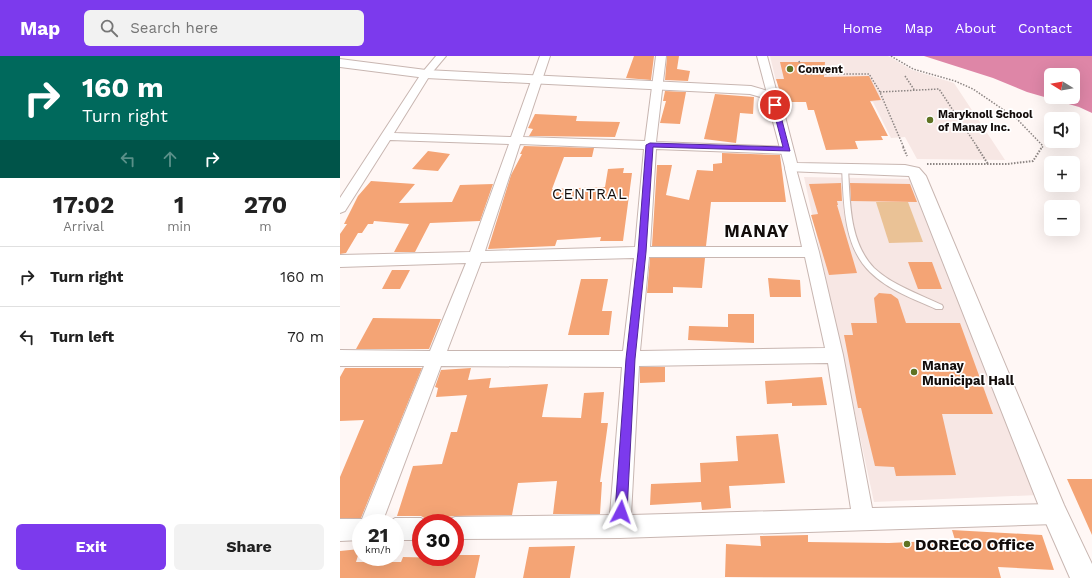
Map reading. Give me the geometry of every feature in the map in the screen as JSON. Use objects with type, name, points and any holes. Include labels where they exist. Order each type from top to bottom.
[{"type":"street","points":[[340,208],[426,74],[440,56]]},
{"type":"street","points":[[375,514],[475,258],[545,56]]},
{"type":"street","points":[[620,527],[630,359],[642,252],[650,145],[659,85],[661,56]]},
{"type":"street","points":[[762,56],[812,252],[835,355],[864,518]]},
{"type":"street","points":[[340,63],[426,74],[537,78],[751,90],[773,97]]},
{"type":"street","points":[[387,136],[650,145],[789,159],[845,168],[905,170],[914,172],[918,176],[1055,514],[1084,578]]},
{"type":"street","points":[[340,261],[642,252],[812,252]]},
{"type":"street","points":[[340,358],[630,359],[835,355]]},
{"type":"street","points":[[464,528],[620,527],[864,518],[1055,514]]},
{"type":"street","points":[[340,530],[352,529]]},
{"type":"lane","points":[[845,168],[846,204],[852,230],[866,263],[900,289],[939,307]]},
{"type":"path","points":[[799,61],[803,74],[869,74],[880,92],[914,172],[924,164],[988,164],[1033,161],[1043,146],[1017,119],[973,89],[913,69],[891,56]]},
{"type":"path","points":[[905,76],[915,91]]},
{"type":"path","points":[[880,92],[939,89],[988,164]]},
{"type":"shaded area","name":"Maryknoll School of Manay Inc.","points":[[770,56],[888,56],[912,70],[954,83],[1005,160],[917,159],[905,137],[891,138],[873,102],[844,102],[835,80],[776,81]]},
{"type":"shaded area","points":[[924,56],[1092,56],[1092,113],[1069,104],[1080,104],[1080,68],[1044,68],[1044,97],[1027,92],[993,78]]},
{"type":"shaded area","points":[[804,177],[913,179],[1038,495],[874,502]]},
{"type":"shaded area","points":[[876,202],[908,202],[923,242],[889,243]]},
{"type":"building","points":[[634,56],[654,56],[651,80],[626,78]]},
{"type":"building","points":[[667,56],[679,56],[677,69],[690,71],[688,81],[665,80]]},
{"type":"building","points":[[780,62],[825,62],[824,77],[869,76],[881,100],[870,101],[888,136],[881,136],[883,140],[855,141],[858,149],[826,150],[814,110],[808,110],[806,102],[783,102],[776,79],[784,79]]},
{"type":"building","points":[[665,91],[686,92],[680,124],[660,123],[666,101],[663,101]]},
{"type":"building","points":[[715,94],[754,97],[753,114],[740,113],[736,143],[704,139]]},
{"type":"building","points":[[535,114],[577,116],[576,121],[620,122],[615,137],[529,136],[533,129],[528,128]]},
{"type":"building","points":[[524,146],[594,148],[592,157],[564,157],[552,189],[605,187],[608,169],[624,168],[623,173],[632,173],[623,241],[600,241],[601,237],[557,240],[555,246],[488,249],[511,175],[522,154],[520,154]]},
{"type":"building","points":[[428,151],[450,154],[438,171],[412,169]]},
{"type":"building","points":[[722,153],[780,155],[786,202],[711,202],[706,246],[652,246],[657,165],[672,165],[666,195],[689,200],[697,170],[713,171],[713,164],[722,163]]},
{"type":"building","points":[[371,181],[415,184],[399,203],[452,202],[460,185],[493,184],[480,221],[430,223],[415,252],[394,252],[409,224],[374,221],[373,224],[368,224],[362,233],[358,233],[346,253],[340,254],[340,234],[347,224],[344,224],[358,196]]},
{"type":"building","points":[[841,183],[842,201],[837,201],[837,205],[857,273],[829,275],[811,215],[818,214],[809,184]]},
{"type":"building","points":[[850,183],[910,184],[917,202],[851,201]]},
{"type":"building","points":[[650,258],[705,258],[702,288],[673,287],[673,293],[647,293]]},
{"type":"building","points":[[908,262],[932,262],[942,289],[918,289]]},
{"type":"building","points":[[392,270],[410,270],[400,289],[382,289]]},
{"type":"building","points":[[768,278],[800,280],[801,297],[770,297]]},
{"type":"building","points":[[581,279],[608,279],[602,311],[612,311],[609,335],[568,335]]},
{"type":"building","name":"Manay Municipal Hall","points":[[879,293],[891,294],[898,299],[906,323],[960,323],[993,414],[942,414],[956,475],[896,476],[894,467],[875,466],[861,408],[858,408],[844,335],[853,335],[851,323],[877,323],[874,298]]},
{"type":"building","points":[[728,314],[754,314],[754,343],[688,340],[689,326],[728,327]]},
{"type":"building","points":[[373,318],[441,319],[429,349],[356,349]]},
{"type":"building","points":[[640,367],[665,367],[665,382],[640,383]]},
{"type":"building","points":[[345,368],[422,368],[363,514],[352,514],[352,518],[340,518],[340,477],[364,420],[340,421],[340,377]]},
{"type":"building","points":[[471,368],[468,380],[491,378],[489,388],[548,384],[542,417],[581,418],[584,393],[604,392],[601,423],[608,423],[600,482],[602,482],[600,514],[553,514],[557,481],[518,483],[512,515],[464,516],[464,514],[412,514],[412,516],[404,516],[404,514],[398,514],[413,466],[442,464],[451,432],[457,432],[467,395],[436,397],[438,388],[435,387],[441,370]]},
{"type":"building","points":[[822,377],[827,405],[792,406],[792,403],[767,404],[765,381]]},
{"type":"building","points":[[778,434],[785,483],[729,486],[731,508],[702,510],[701,502],[650,505],[651,484],[701,482],[700,463],[738,461],[736,436]]},
{"type":"building","points":[[1067,479],[1092,479],[1092,535]]},
{"type":"building","points":[[952,530],[1042,535],[1054,570],[998,567],[1001,578],[725,577],[726,544],[761,546],[760,536],[808,535],[808,542],[889,543],[955,540]]},
{"type":"building","points":[[575,546],[570,578],[523,578],[529,547]]},
{"type":"building","points":[[352,550],[352,566],[404,566],[404,557],[412,557],[412,566],[464,566],[464,555],[480,555],[475,578],[340,578],[340,551]]},
{"type":"place","name":"Convent","points":[[790,69]]},
{"type":"place","name":"Maryknoll School of Manay Inc.","points":[[930,120]]},
{"type":"place","name":"Manay Municipal Hall","points":[[914,372]]},
{"type":"place","name":"DORECO Office","points":[[907,544]]},
{"type":"district","name":"CENTRAL","points":[[590,194]]},
{"type":"district","name":"MANAY","points":[[757,231]]},
{"type":"route","points":[[621,512],[630,359],[642,252],[650,145],[787,150],[775,105]]}]
